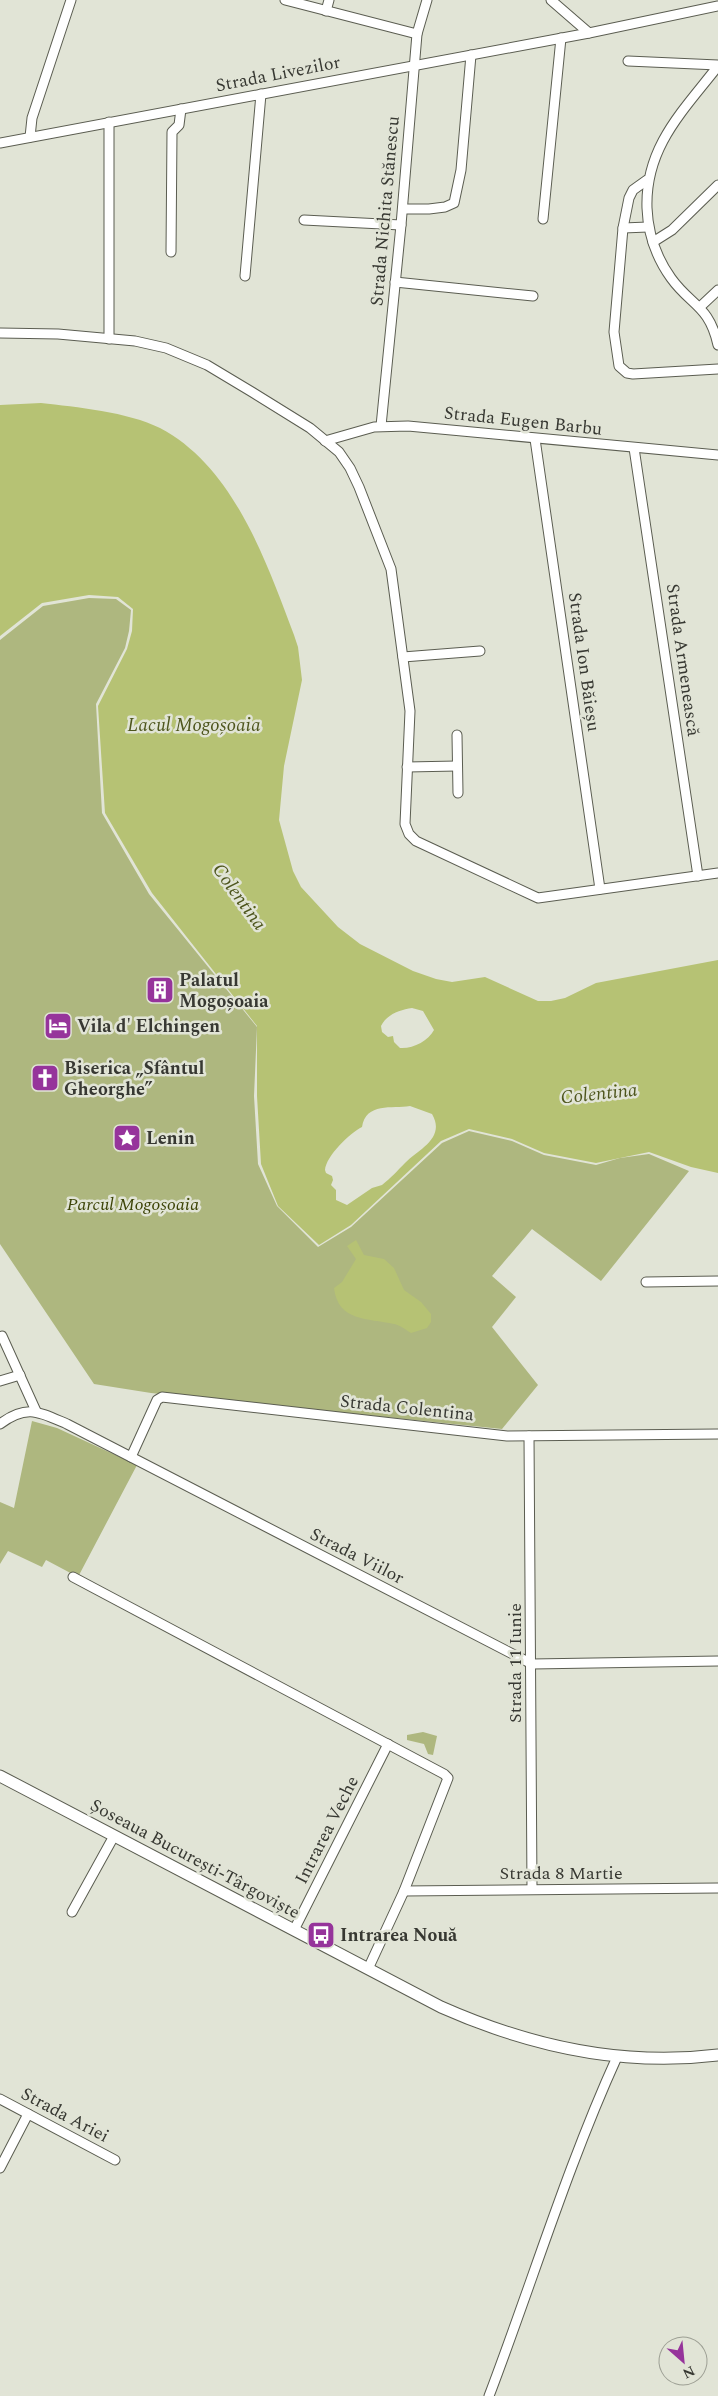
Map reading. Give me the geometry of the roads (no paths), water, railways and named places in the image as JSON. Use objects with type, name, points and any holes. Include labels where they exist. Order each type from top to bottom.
[{"type":"main road","name":"Șoseaua București-Târgoviște","points":[[0,1776],[440,2007],[494,2029],[551,2045],[618,2057],[668,2059],[718,2055]]},
{"type":"street","points":[[30,137],[32,118],[72,0]]},
{"type":"street","points":[[285,0],[417,34]]},
{"type":"street","points":[[326,11],[329,0]]},
{"type":"street","name":"Strada Nichita Stănescu","points":[[381,426],[401,225],[417,34],[427,0]]},
{"type":"street","points":[[551,0],[589,33]]},
{"type":"street","points":[[698,0],[708,8]]},
{"type":"street","name":"Strada Livezilor","points":[[0,143],[589,33],[718,6]]},
{"type":"street","points":[[543,219],[562,38]]},
{"type":"street","points":[[402,209],[446,207],[454,203],[461,170],[471,55]]},
{"type":"street","points":[[628,61],[718,66]]},
{"type":"street","points":[[718,66],[664,138],[648,180],[648,227],[660,263],[678,288],[700,306],[711,322],[718,345]]},
{"type":"street","points":[[245,276],[261,94]]},
{"type":"street","points":[[171,252],[172,132],[179,125],[181,109]]},
{"type":"street","points":[[109,122],[109,339]]},
{"type":"street","points":[[648,180],[633,190],[629,198],[623,228],[614,332],[618,366],[622,370],[633,374],[718,369]]},
{"type":"street","points":[[653,242],[672,230],[718,185]]},
{"type":"street","points":[[304,220],[401,225]]},
{"type":"street","points":[[623,228],[648,227]]},
{"type":"street","points":[[395,282],[533,296]]},
{"type":"street","points":[[700,306],[718,290]]},
{"type":"street","points":[[0,333],[58,334],[135,341],[166,348],[207,365],[310,428],[339,452],[350,468],[391,569],[410,711],[406,767],[405,824],[409,834],[416,841],[538,898],[718,873]]},
{"type":"street","name":"Strada Eugen Barbu","points":[[325,440],[381,426],[408,426],[718,455]]},
{"type":"street","name":"Strada Ion Băieșu","points":[[535,439],[600,889]]},
{"type":"street","name":"Strada Armenească","points":[[634,448],[698,876]]},
{"type":"street","points":[[403,656],[480,651]]},
{"type":"street","points":[[457,735],[458,793]]},
{"type":"street","points":[[406,767],[457,766]]},
{"type":"street","points":[[646,1282],[718,1281]]},
{"type":"street","points":[[0,1424],[20,1412],[36,1411],[2,1336]]},
{"type":"street","points":[[0,1381],[20,1375]]},
{"type":"street","name":"Strada Colentina","points":[[131,1457],[157,1400],[162,1397],[506,1436],[718,1434]]},
{"type":"street","name":"Strada Viilor","points":[[36,1411],[131,1457],[532,1664],[718,1660]]},
{"type":"street","name":"Strada 11 Iunie","points":[[529,1436],[532,1889]]},
{"type":"street","points":[[73,1578],[388,1744],[448,1778],[404,1890],[368,1970]]},
{"type":"street","name":"Intrarea Veche","points":[[294,1930],[388,1744]]},
{"type":"street","points":[[72,1912],[114,1836]]},
{"type":"street","name":"Strada 8 Martie","points":[[404,1890],[718,1888]]},
{"type":"street","points":[[489,2396],[597,2101],[618,2057]]},
{"type":"street","name":"Strada Ariei","points":[[0,2099],[115,2160]]},
{"type":"street","points":[[0,2168],[2,2158],[28,2114]]},
{"type":"water","name":"Lacul Mogoșoaia","points":[[41,403],[70,406],[118,414],[147,422],[186,445],[208,466],[228,491],[259,547],[298,647],[302,680],[284,766],[279,820],[293,871],[301,887],[338,927],[360,944],[413,971],[452,982],[485,977],[538,1001],[565,998],[596,983],[718,960],[718,1173],[691,1167],[649,1152],[596,1163],[544,1153],[512,1139],[469,1129],[441,1141],[351,1225],[319,1245],[278,1206],[261,1164],[257,1096],[257,1026],[152,893],[105,813],[98,706],[127,649],[132,631],[133,609],[118,597],[89,595],[42,603],[0,636],[0,405]],"holes":[[[412,1008],[423,1011],[434,1030],[420,1044],[400,1048],[394,1042],[393,1036],[388,1037],[382,1032],[381,1026],[394,1013]],[[410,1106],[432,1114],[436,1130],[429,1142],[382,1185],[372,1188],[347,1205],[336,1200],[336,1190],[331,1185],[332,1176],[326,1173],[325,1170],[326,1164],[334,1152],[351,1134],[362,1127],[364,1119],[374,1110]]]},
{"type":"water","points":[[356,1240],[364,1255],[384,1259],[394,1268],[404,1290],[421,1302],[431,1314],[431,1322],[427,1328],[411,1333],[401,1326],[356,1316],[348,1313],[341,1307],[334,1288],[342,1282],[356,1259],[347,1246]]},
{"type":"place","name":"Palatul Mogoșoaia","points":[[160,990]]},
{"type":"place","name":"Vila d' Elchingen","points":[[58,1026]]},
{"type":"place","name":"Biserica „Sfântul Gheorghe”","points":[[45,1078]]},
{"type":"place","name":"Lenin","points":[[127,1138]]},
{"type":"place","name":"Intrarea Nouă","points":[[321,1935]]},
{"type":"water label","name":"Colentina","points":[[239,897]]},
{"type":"water label","name":"Colentina","points":[[599,1094]]},
{"type":"park label","name":"Parcul Mogoșoaia","points":[[133,1204]]}]
